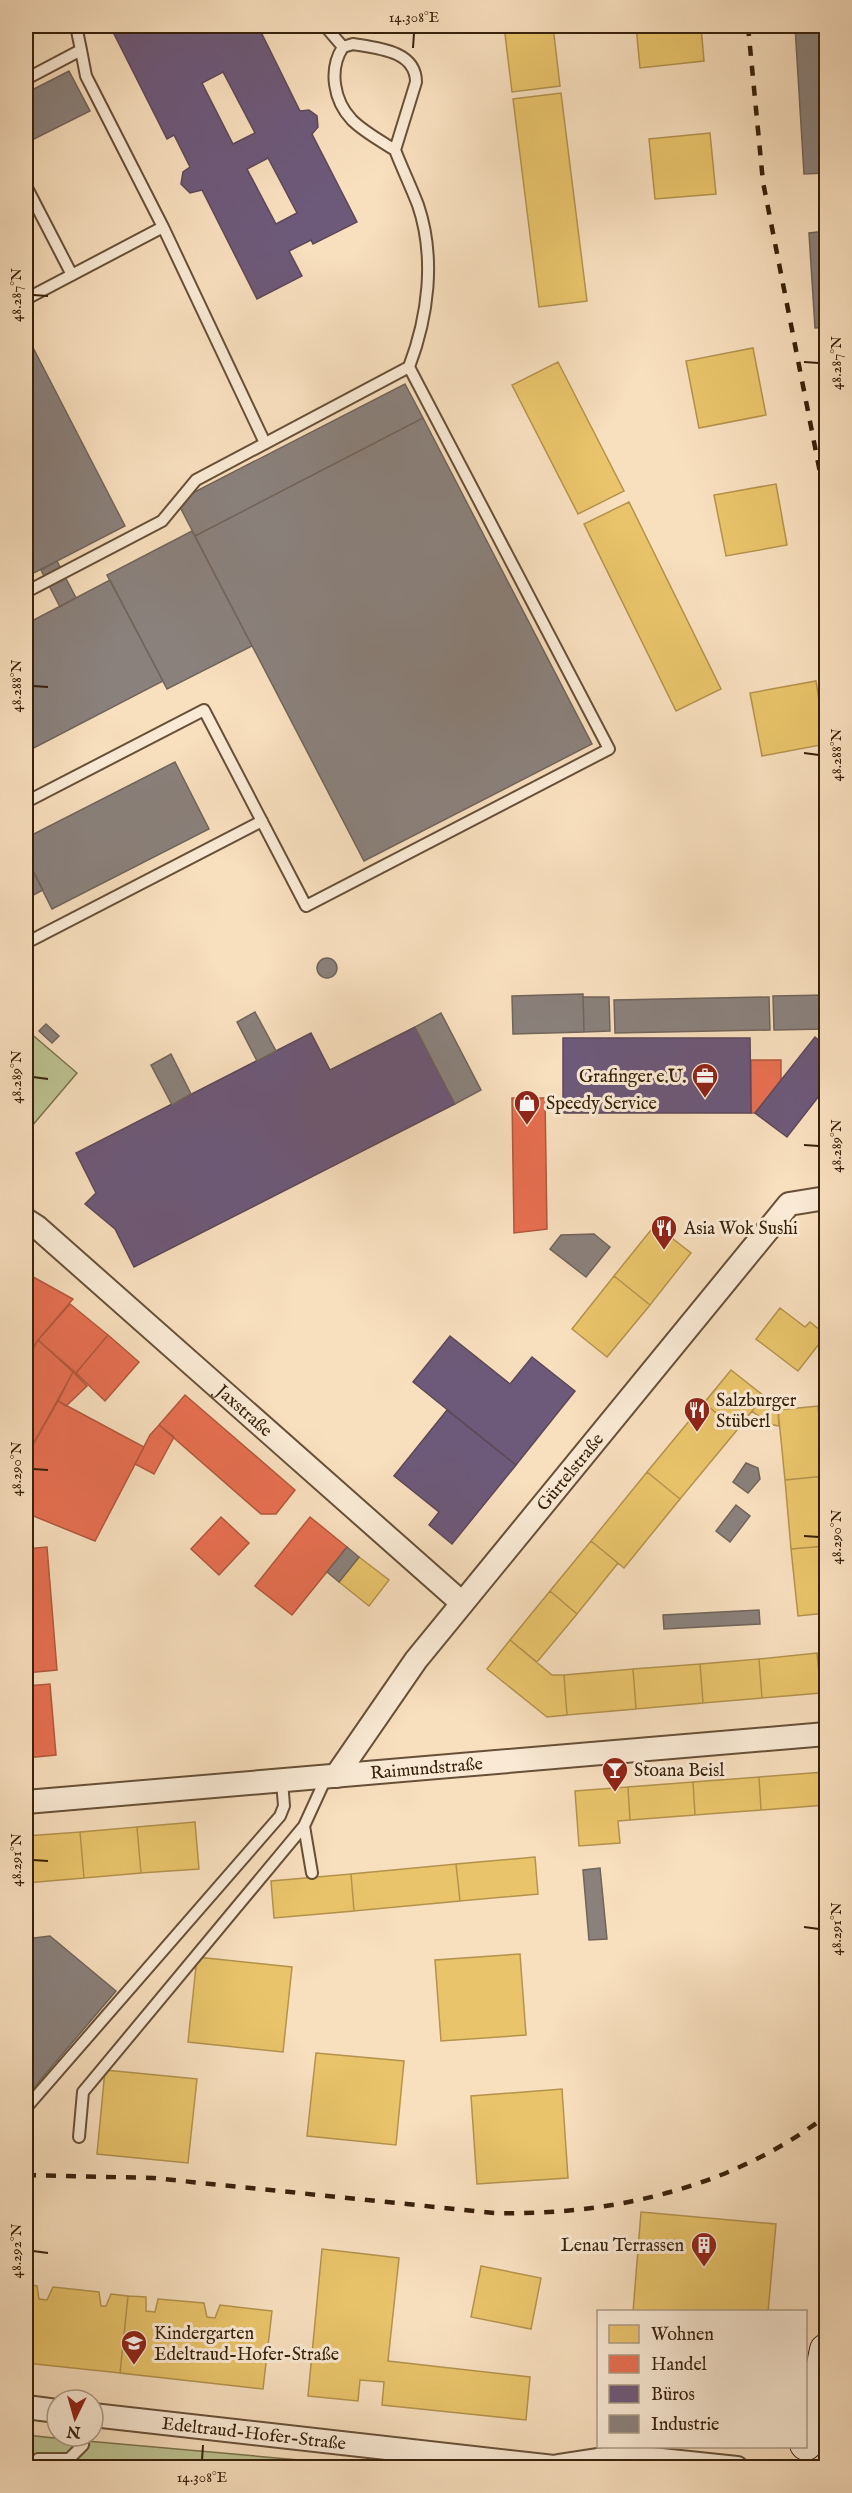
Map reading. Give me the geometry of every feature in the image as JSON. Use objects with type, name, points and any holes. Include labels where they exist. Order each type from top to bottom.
[{"type":"main road","points":[[807,2436],[826,2350]]},
{"type":"main road","points":[[799,2468],[804,2448]]},
{"type":"street","name":"Gürtelstraße","points":[[331,1777],[397,1686],[462,1603],[789,1204],[826,1198]]},
{"type":"street","name":"Jaxstraße","points":[[26,1220],[37,1227],[187,1358],[462,1603]]},
{"type":"street","name":"Raimundstraße","points":[[26,1802],[826,1734]]},
{"type":"street","points":[[26,2408],[45,2410]]},
{"type":"street","name":"Edeltraud-Hofer-Straße","points":[[105,2416],[560,2467],[623,2456],[737,2468]]},
{"type":"lane","points":[[76,26],[86,76],[163,227],[265,443]]},
{"type":"lane","points":[[325,26],[343,47]]},
{"type":"lane","points":[[26,802],[204,710],[306,906],[609,749],[409,368],[424,319],[428,269],[425,238],[418,207],[395,150],[353,121],[341,104],[335,87],[334,67],[343,47],[353,44],[386,49],[410,62],[416,72],[416,82],[395,150]]},
{"type":"lane","points":[[26,79],[81,50]]},
{"type":"lane","points":[[26,186],[72,275]]},
{"type":"lane","points":[[26,299],[163,227]]},
{"type":"lane","points":[[26,592],[162,521],[196,480],[409,368]]},
{"type":"lane","points":[[26,943],[262,821]]},
{"type":"lane","points":[[79,2138],[83,2092],[304,1826],[331,1777]]},
{"type":"lane","points":[[26,2108],[280,1816],[284,1806],[282,1781]]},
{"type":"lane","points":[[304,1826],[312,1873]]},
{"type":"lane","points":[[38,2459],[69,2459],[80,2448]]},
{"type":"green space","points":[[29,1032],[77,1073],[26,1133],[26,1036]]},
{"type":"green space","points":[[26,2435],[45,2437],[45,2448],[105,2448],[105,2443],[379,2467],[26,2467]]},
{"type":"building: Wohnen","points":[[504,26],[553,26],[560,86],[512,92]]},
{"type":"building: Wohnen","points":[[636,26],[701,26],[704,61],[640,68]]},
{"type":"building: Wohnen","points":[[561,93],[587,301],[539,307],[513,99]]},
{"type":"building: Wohnen","points":[[710,133],[716,194],[655,199],[649,139]]},
{"type":"building: Wohnen","points":[[753,348],[766,415],[699,428],[686,361]]},
{"type":"building: Wohnen","points":[[558,362],[624,491],[578,514],[512,385]]},
{"type":"building: Wohnen","points":[[776,484],[787,545],[726,556],[714,495]]},
{"type":"building: Wohnen","points":[[629,502],[721,689],[676,711],[584,524]]},
{"type":"building: Wohnen","points":[[816,681],[826,744],[762,756],[750,693]]},
{"type":"building: Wohnen","points":[[655,1225],[691,1253],[650,1305],[614,1276]]},
{"type":"building: Wohnen","points":[[614,1276],[650,1305],[607,1357],[572,1329]]},
{"type":"building: Wohnen","points":[[780,1308],[805,1327],[810,1322],[826,1335],[798,1371],[756,1339]]},
{"type":"building: Wohnen","points":[[731,1370],[764,1396],[737,1430],[704,1403]]},
{"type":"building: Wohnen","points":[[764,1396],[778,1410],[779,1426],[769,1424],[752,1411]]},
{"type":"building: Wohnen","points":[[704,1403],[737,1430],[680,1499],[647,1472]]},
{"type":"building: Wohnen","points":[[818,1406],[825,1476],[785,1480],[778,1410]]},
{"type":"building: Wohnen","points":[[647,1472],[680,1499],[624,1568],[591,1541]]},
{"type":"building: Wohnen","points":[[825,1476],[826,1546],[791,1549],[785,1480]]},
{"type":"building: Wohnen","points":[[591,1541],[618,1563],[577,1614],[550,1591]]},
{"type":"building: Wohnen","points":[[826,1546],[826,1613],[798,1616],[791,1549]]},
{"type":"building: Wohnen","points":[[359,1557],[389,1580],[369,1606],[339,1582]]},
{"type":"building: Wohnen","points":[[550,1591],[577,1614],[537,1662],[510,1640]]},
{"type":"building: Wohnen","points":[[510,1640],[552,1675],[564,1675],[567,1715],[547,1717],[487,1669]]},
{"type":"building: Wohnen","points":[[817,1653],[821,1693],[762,1698],[759,1659]]},
{"type":"building: Wohnen","points":[[759,1659],[762,1698],[703,1703],[700,1664]]},
{"type":"building: Wohnen","points":[[700,1664],[703,1703],[636,1709],[633,1669]]},
{"type":"building: Wohnen","points":[[633,1669],[636,1709],[567,1715],[564,1675]]},
{"type":"building: Wohnen","points":[[824,1772],[826,1805],[761,1810],[759,1777]]},
{"type":"building: Wohnen","points":[[759,1777],[761,1810],[695,1815],[693,1782]]},
{"type":"building: Wohnen","points":[[693,1782],[695,1815],[630,1820],[628,1787]]},
{"type":"building: Wohnen","points":[[628,1787],[630,1820],[618,1821],[620,1843],[579,1846],[575,1791]]},
{"type":"building: Wohnen","points":[[195,1822],[199,1869],[141,1873],[137,1827]]},
{"type":"building: Wohnen","points":[[137,1827],[141,1873],[84,1878],[80,1832]]},
{"type":"building: Wohnen","points":[[80,1832],[84,1878],[26,1883],[26,1836]]},
{"type":"building: Wohnen","points":[[535,1857],[538,1894],[460,1901],[456,1864]]},
{"type":"building: Wohnen","points":[[456,1864],[460,1901],[354,1911],[351,1874]]},
{"type":"building: Wohnen","points":[[351,1874],[354,1911],[274,1918],[271,1881]]},
{"type":"building: Wohnen","points":[[520,1954],[526,2035],[441,2041],[435,1960]]},
{"type":"building: Wohnen","points":[[197,1957],[292,1967],[283,2052],[188,2042]]},
{"type":"building: Wohnen","points":[[316,2053],[404,2061],[396,2145],[307,2136]]},
{"type":"building: Wohnen","points":[[105,2070],[197,2079],[188,2163],[97,2154]]},
{"type":"building: Wohnen","points":[[562,2089],[568,2178],[477,2184],[471,2096]]},
{"type":"building: Wohnen","name":"Lenau Terrassen","points":[[641,2212],[776,2224],[768,2310],[633,2310]]},
{"type":"building: Wohnen","points":[[322,2249],[399,2258],[388,2361],[530,2377],[526,2420],[382,2405],[384,2382],[360,2380],[358,2401],[308,2396]]},
{"type":"building: Wohnen","points":[[481,2266],[541,2278],[531,2329],[471,2317]]},
{"type":"building: Wohnen","points":[[26,2284],[37,2286],[39,2299],[47,2300],[53,2287],[99,2292],[101,2306],[106,2306],[111,2294],[128,2296],[120,2373],[26,2363]]},
{"type":"building: Wohnen","points":[[128,2296],[146,2297],[146,2311],[155,2312],[158,2299],[204,2303],[207,2317],[215,2318],[220,2305],[272,2311],[263,2389],[120,2373]]},
{"type":"building: Handel","points":[[751,1060],[781,1060],[781,1081],[755,1113],[751,1113]]},
{"type":"building: Handel","points":[[512,1098],[545,1098],[547,1229],[514,1233]]},
{"type":"building: Handel","points":[[26,1273],[73,1299],[38,1340],[30,1353],[26,1351]]},
{"type":"building: Handel","points":[[70,1304],[108,1335],[76,1373],[38,1340]]},
{"type":"building: Handel","points":[[108,1335],[139,1362],[105,1401],[76,1373]]},
{"type":"building: Handel","points":[[38,1340],[73,1372],[26,1457],[26,1362]]},
{"type":"building: Handel","points":[[73,1372],[87,1386],[66,1406],[58,1401]]},
{"type":"building: Handel","points":[[185,1395],[295,1490],[276,1514],[261,1514],[159,1425]]},
{"type":"building: Handel","points":[[58,1401],[144,1447],[95,1541],[26,1513],[26,1457]]},
{"type":"building: Handel","points":[[159,1425],[174,1437],[154,1474],[135,1464],[150,1435]]},
{"type":"building: Handel","points":[[221,1517],[249,1543],[219,1575],[191,1549]]},
{"type":"building: Handel","points":[[310,1517],[347,1547],[292,1615],[255,1586]]},
{"type":"building: Handel","points":[[47,1547],[57,1670],[26,1673],[26,1549]]},
{"type":"building: Handel","points":[[50,1684],[56,1755],[26,1758],[26,1686]]},
{"type":"building: Büros","points":[[110,26],[264,26],[266,29],[261,32],[300,111],[309,110],[317,116],[318,127],[312,134],[357,222],[313,244],[311,240],[289,251],[302,276],[257,299],[202,190],[190,193],[181,184],[183,172],[190,167],[174,135],[167,139]],"holes":[[[223,72],[255,133],[233,144],[202,83]],[[268,158],[297,213],[276,224],[247,169]]]},
{"type":"building: Büros","points":[[415,1027],[455,1104],[134,1267],[115,1229],[85,1204],[96,1193],[76,1153],[311,1033],[330,1070]]},
{"type":"building: Büros","points":[[815,1037],[826,1046],[826,1087],[787,1137],[755,1113]]},
{"type":"building: Büros","points":[[563,1038],[750,1038],[751,1113],[563,1113]]},
{"type":"building: Büros","points":[[450,1336],[510,1384],[532,1357],[575,1391],[516,1465],[413,1382]]},
{"type":"building: Büros","points":[[447,1410],[516,1465],[452,1544],[429,1525],[439,1512],[394,1476]]},
{"type":"building: Industrie","points":[[795,26],[826,26],[826,173],[804,174]]},
{"type":"building: Industrie","points":[[69,71],[90,111],[30,141],[26,132],[26,93]]},
{"type":"building: Industrie","points":[[826,231],[826,327],[815,328],[809,233]]},
{"type":"building: Industrie","points":[[26,334],[125,526],[26,577]]},
{"type":"building: Industrie","points":[[405,384],[423,418],[195,536],[177,501]]},
{"type":"building: Industrie","points":[[423,418],[592,744],[364,861],[195,536]]},
{"type":"building: Industrie","points":[[192,531],[252,646],[167,689],[107,575]]},
{"type":"building: Industrie","points":[[57,561],[76,598],[60,607],[41,570]]},
{"type":"building: Industrie","points":[[110,580],[163,681],[26,752],[26,624]]},
{"type":"building: Industrie","points":[[175,762],[209,829],[52,909],[26,857],[26,838]]},
{"type":"building: Industrie","points":[[26,857],[43,890],[26,899]]},
{"type":"building: Industrie","points":[[323,958],[331,958],[337,964],[337,972],[331,978],[323,978],[317,972],[317,964]]},
{"type":"building: Industrie","points":[[583,994],[584,1032],[513,1034],[512,996]]},
{"type":"building: Industrie","points":[[826,995],[826,1029],[774,1030],[773,996]]},
{"type":"building: Industrie","points":[[583,997],[609,997],[610,1031],[584,1032]]},
{"type":"building: Industrie","points":[[769,997],[770,1030],[615,1033],[614,1000]]},
{"type":"building: Industrie","points":[[255,1012],[276,1051],[257,1061],[237,1022]]},
{"type":"building: Industrie","points":[[441,1013],[481,1090],[455,1104],[415,1027]]},
{"type":"building: Industrie","points":[[46,1024],[59,1036],[52,1043],[39,1031]]},
{"type":"building: Industrie","points":[[171,1054],[191,1094],[172,1105],[151,1065]]},
{"type":"building: Industrie","points":[[594,1234],[610,1247],[586,1277],[550,1249],[561,1235]]},
{"type":"building: Industrie","points":[[746,1463],[758,1468],[760,1479],[748,1493],[733,1482]]},
{"type":"building: Industrie","points":[[736,1505],[750,1516],[730,1542],[716,1531]]},
{"type":"building: Industrie","points":[[347,1547],[359,1557],[339,1582],[327,1572]]},
{"type":"building: Industrie","points":[[759,1610],[760,1624],[664,1629],[663,1615]]},
{"type":"building: Industrie","points":[[600,1868],[607,1939],[589,1940],[583,1870]]},
{"type":"building: Industrie","points":[[50,1936],[116,1991],[26,2097],[26,1939]]},
{"type":"railway","points":[[748,26],[763,182],[826,503]]},
{"type":"railway","points":[[26,2175],[153,2178],[494,2213],[538,2213],[625,2203],[668,2193],[710,2179],[750,2162],[789,2141],[826,2116]]},
{"type":"place","name":"Grafinger e.U.","points":[[705,1099]]},
{"type":"place","name":"Speedy Service","points":[[527,1126]]},
{"type":"place","name":"Asia Wok Sushi","points":[[664,1251]]},
{"type":"place","name":"Salzburger Stüberl","points":[[697,1433]]},
{"type":"place","name":"Stoana Beisl","points":[[615,1793]]},
{"type":"place","name":"Lenau Terrassen","points":[[704,2268]]},
{"type":"place","name":"Kindergarten Edeltraud-Hofer-Straße","points":[[134,2366]]}]
